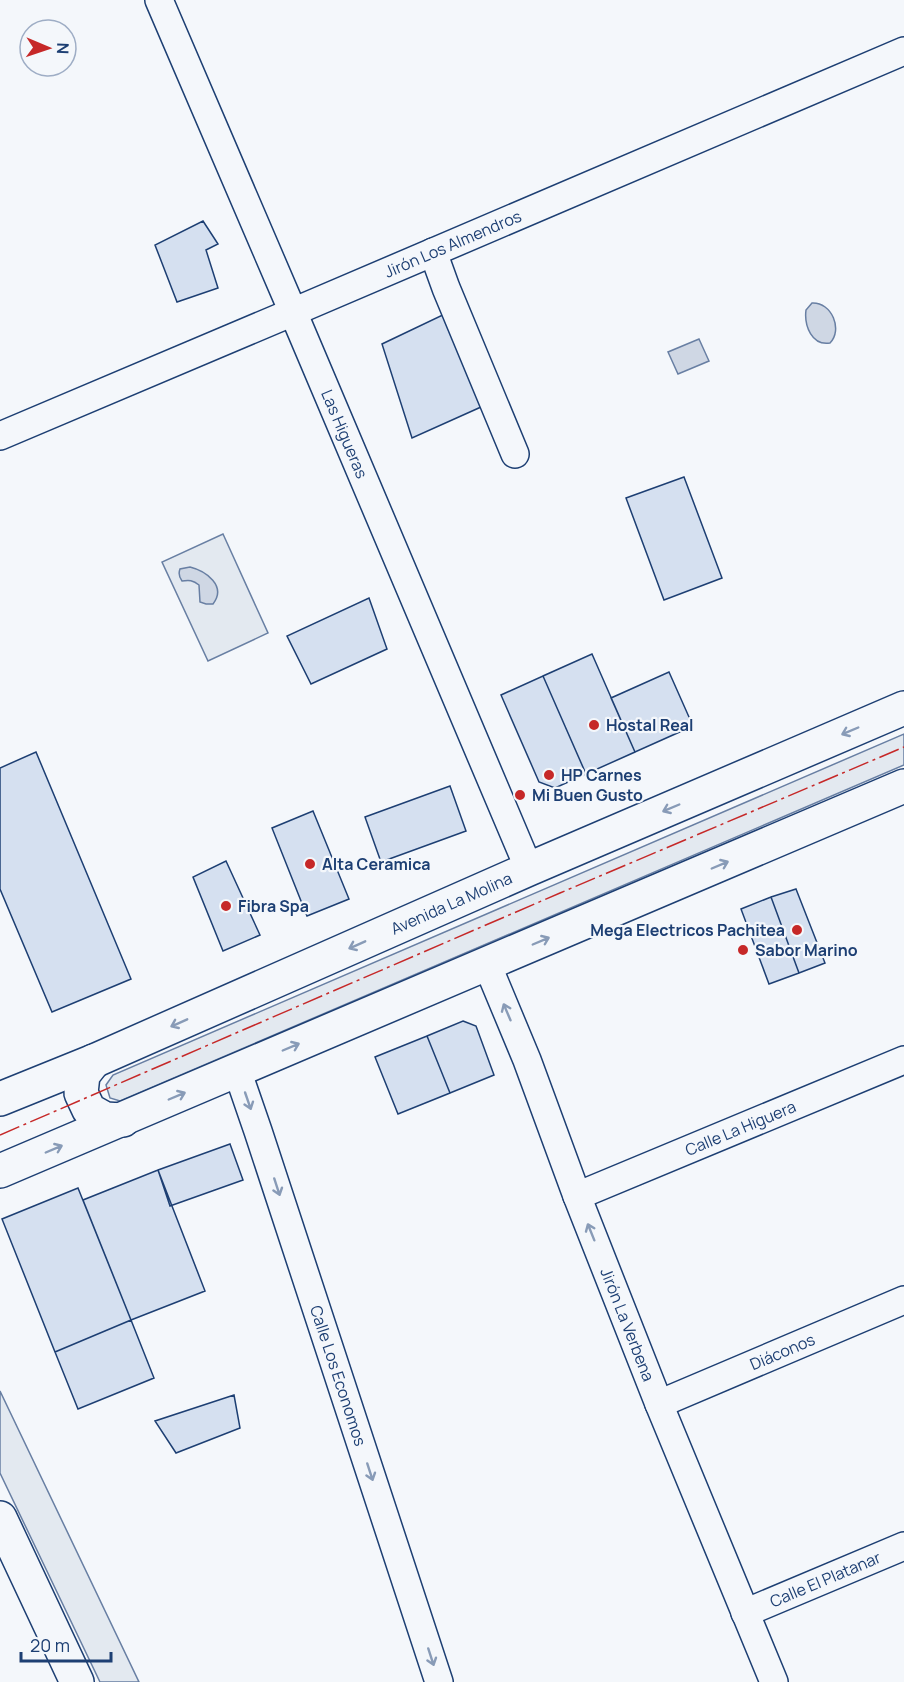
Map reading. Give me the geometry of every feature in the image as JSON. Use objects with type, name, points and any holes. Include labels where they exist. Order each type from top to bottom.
[{"type":"main road","name":"Avenida La Molina","points":[[0,1099],[904,708]]},
{"type":"main road","points":[[0,1171],[904,786]]},
{"type":"main road","points":[[94,1060],[82,1075],[81,1094],[89,1110],[105,1119],[123,1119]]},
{"type":"main road","points":[[0,1518],[76,1682]]},
{"type":"street","name":"Las Higueras","points":[[159,0],[529,869]]},
{"type":"street","name":"Jirón Los Almendros","points":[[0,436],[904,51]]},
{"type":"street","points":[[433,252],[515,454]]},
{"type":"street","name":"Jirón La Verbena","points":[[487,964],[527,1060],[577,1196],[659,1404],[774,1682]]},
{"type":"street","name":"Calle La Higuera","points":[[577,1196],[904,1060]]},
{"type":"street","name":"Calle Los Economos","points":[[237,1070],[439,1682]]},
{"type":"street","name":"Diáconos","points":[[659,1404],[904,1300]]},
{"type":"street","name":"Calle El Platanar","points":[[745,1613],[904,1546]]},
{"type":"shaded area","points":[[812,303],[825,307],[833,318],[835,331],[830,343],[818,341],[810,334],[806,322],[806,310]]},
{"type":"shaded area","points":[[699,339],[709,361],[678,374],[668,352]]},
{"type":"shaded area","points":[[223,534],[268,633],[208,661],[162,562]]},
{"type":"shaded area","points":[[190,567],[213,580],[218,591],[213,604],[200,602],[199,585],[193,581],[181,580],[180,569]]},
{"type":"shaded area","points":[[904,734],[904,765],[120,1101],[110,1098],[106,1085],[113,1075]]},
{"type":"shaded area","points":[[0,1391],[139,1682],[100,1682],[0,1473]]},
{"type":"building","points":[[203,221],[218,244],[206,250],[218,288],[177,302],[155,245]]},
{"type":"building","points":[[451,311],[481,407],[412,438],[382,344]]},
{"type":"building","points":[[684,477],[722,578],[664,600],[626,498]]},
{"type":"building","points":[[369,598],[387,649],[311,684],[287,636]]},
{"type":"building","name":"Hostal Real","points":[[592,654],[635,752],[586,774],[543,676]]},
{"type":"building","points":[[669,672],[693,726],[635,752],[611,698]]},
{"type":"building","points":[[543,676],[586,774],[555,788],[539,782],[501,695]]},
{"type":"building","points":[[36,752],[131,979],[52,1012],[0,889],[0,768]]},
{"type":"building","points":[[450,786],[466,831],[381,862],[365,817]]},
{"type":"building","name":"Alta Ceramica","points":[[313,811],[349,899],[307,916],[272,828]]},
{"type":"building","name":"Fibra Spa","points":[[226,861],[260,935],[223,951],[193,877]]},
{"type":"building","name":"Mega Electricos Pachitea","points":[[796,889],[825,963],[799,973],[771,897]]},
{"type":"building","points":[[771,897],[799,973],[769,984],[741,909]]},
{"type":"building","points":[[463,1021],[476,1026],[494,1075],[450,1093],[427,1036]]},
{"type":"building","points":[[427,1036],[450,1093],[398,1114],[375,1057]]},
{"type":"building","points":[[230,1144],[243,1180],[170,1206],[158,1170]]},
{"type":"building","points":[[158,1170],[205,1291],[131,1320],[83,1200]]},
{"type":"building","points":[[78,1188],[131,1320],[55,1352],[2,1219]]},
{"type":"building","points":[[131,1320],[154,1378],[78,1409],[55,1352]]},
{"type":"building","points":[[234,1395],[240,1428],[176,1453],[155,1421]]},
{"type":"power","points":[[0,1135],[904,747]]},
{"type":"place","name":"Hostal Real","points":[[594,725]]},
{"type":"place","name":"HP Carnes","points":[[549,775]]},
{"type":"place","name":"Mi Buen Gusto","points":[[520,795]]},
{"type":"place","name":"Alta Ceramica","points":[[310,864]]},
{"type":"place","name":"Fibra Spa","points":[[226,906]]},
{"type":"place","name":"Mega Electricos Pachitea","points":[[797,930]]},
{"type":"place","name":"Sabor Marino","points":[[743,950]]}]
